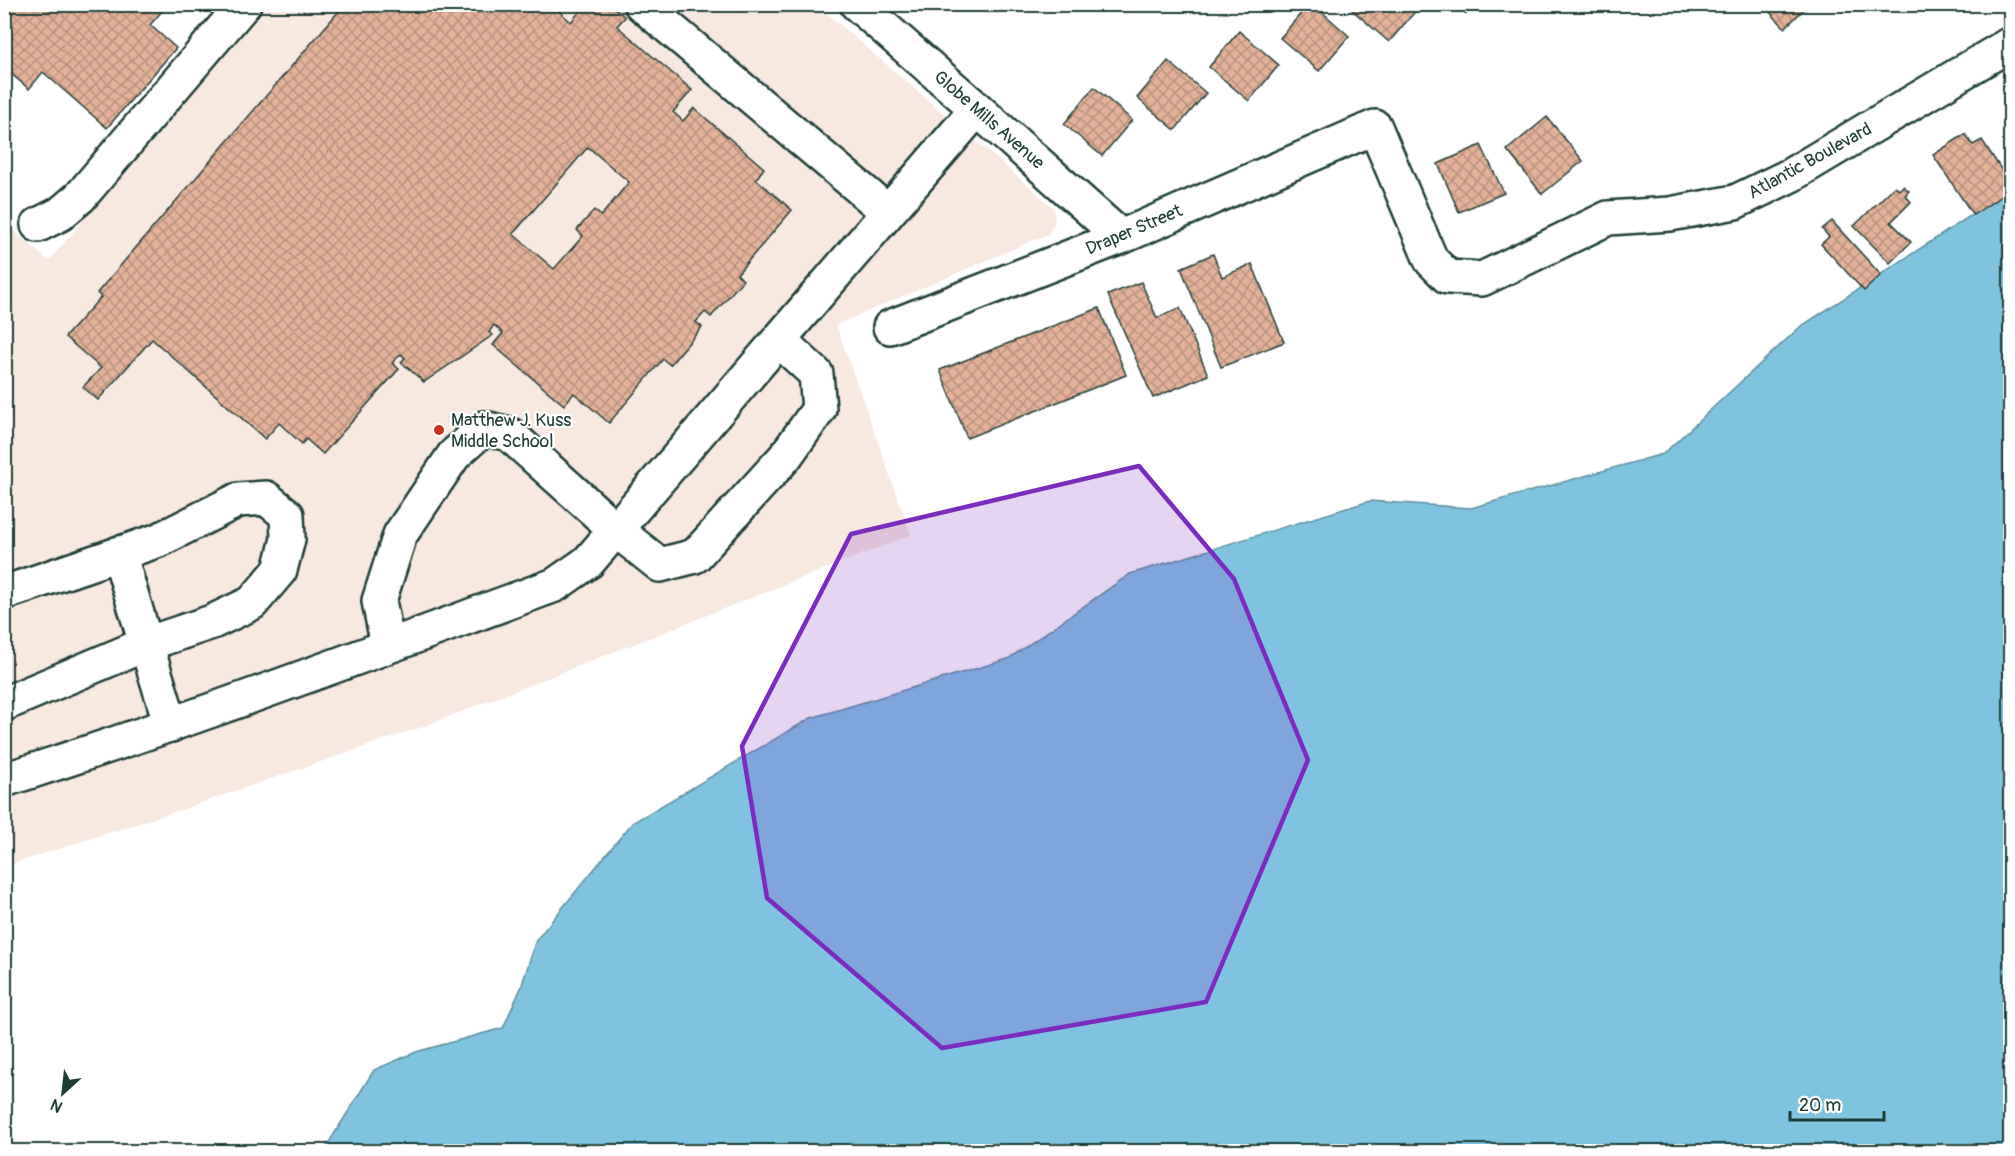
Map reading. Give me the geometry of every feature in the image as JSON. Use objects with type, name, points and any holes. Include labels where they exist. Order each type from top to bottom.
[{"type":"street","points":[[38,225],[60,214],[80,197],[244,4]]},
{"type":"street","points":[[641,4],[888,212]]},
{"type":"street","name":"Globe Mills Avenue","points":[[859,5],[1121,237]]},
{"type":"street","name":"Atlantic Boulevard","points":[[1376,127],[1431,260],[1448,277],[1482,279],[1608,218],[1670,214],[1735,202],[1791,175],[2010,44]]},
{"type":"street","points":[[4,780],[171,725],[555,585],[588,562],[977,108]]},
{"type":"street","name":"Draper Street","points":[[890,327],[1121,237],[1376,127]]},
{"type":"street","points":[[388,646],[379,601],[400,535],[454,454],[484,428],[509,434],[616,530],[660,565],[696,556],[785,457],[819,409],[816,374],[779,340]]},
{"type":"street","points":[[4,593],[159,540],[238,501],[266,498],[287,515],[288,539],[280,570],[252,603],[212,622],[146,644],[4,704]]},
{"type":"street","points":[[119,554],[171,725]]},
{"type":"highlighted area","points":[[1139,466],[1234,579],[1308,760],[1206,1002],[942,1048],[767,898],[742,746],[851,534]]},
{"type":"shaded area","name":"Matthew J. Kuss Middle School","points":[[263,4],[817,5],[1054,208],[1055,222],[1048,234],[836,325],[911,535],[425,726],[192,806],[5,866],[4,223],[49,261]]},
{"type":"water","points":[[2010,190],[2010,1151],[323,1152],[374,1070],[416,1052],[503,1028],[521,988],[536,940],[632,823],[811,718],[1008,659],[1130,574],[1370,501],[1471,508],[1663,454],[1800,327]]},
{"type":"building","points":[[4,4],[168,4],[150,25],[176,48],[107,128],[43,72],[29,89],[4,68]]},
{"type":"building","points":[[345,4],[551,4],[571,22],[586,4],[610,4],[625,17],[617,26],[692,90],[673,112],[683,121],[694,108],[764,168],[756,179],[792,210],[737,274],[743,280],[711,317],[705,312],[696,322],[702,327],[670,365],[663,359],[609,423],[574,393],[564,405],[493,345],[503,333],[494,325],[489,332],[493,335],[424,382],[401,362],[405,358],[401,354],[392,363],[399,369],[323,454],[306,439],[302,444],[279,423],[265,439],[152,339],[98,400],[83,387],[101,368],[65,337],[101,297],[97,293]],"holes":[[[588,147],[629,182],[601,216],[594,210],[577,230],[583,236],[554,269],[513,234]]]},
{"type":"building","points":[[1309,4],[1313,4],[1349,36],[1319,71],[1280,38]]},
{"type":"building","points":[[1355,4],[1419,4],[1420,6],[1389,42],[1351,9]]},
{"type":"building","points":[[1457,4],[1476,4],[1466,14]]},
{"type":"building","points":[[1762,4],[1809,4],[1785,28]]},
{"type":"building","points":[[1239,31],[1279,65],[1249,101],[1209,67]]},
{"type":"building","points":[[1168,61],[1206,93],[1175,130],[1137,98]]},
{"type":"building","points":[[1094,87],[1132,120],[1102,156],[1064,124]]},
{"type":"building","points":[[1547,117],[1583,161],[1542,194],[1507,150]]},
{"type":"building","points":[[1965,134],[1973,145],[1982,140],[2010,183],[2010,190],[1973,215],[1933,155]]},
{"type":"building","points":[[1481,145],[1504,193],[1459,212],[1438,164]]},
{"type":"building","points":[[1895,186],[1899,190],[1903,186],[1909,191],[1905,195],[1911,202],[1891,222],[1911,242],[1890,263],[1854,226]]},
{"type":"building","points":[[1832,221],[1881,275],[1864,291],[1821,244],[1829,237],[1822,229]]},
{"type":"building","points":[[1213,254],[1222,277],[1252,264],[1284,342],[1221,367],[1181,268]]},
{"type":"building","points":[[1141,282],[1157,318],[1180,308],[1208,375],[1153,398],[1108,295]]},
{"type":"building","points":[[1099,308],[1126,375],[967,438],[940,370]]},
{"type":"place","name":"Matthew J. Kuss Middle School","points":[[439,430]]}]
